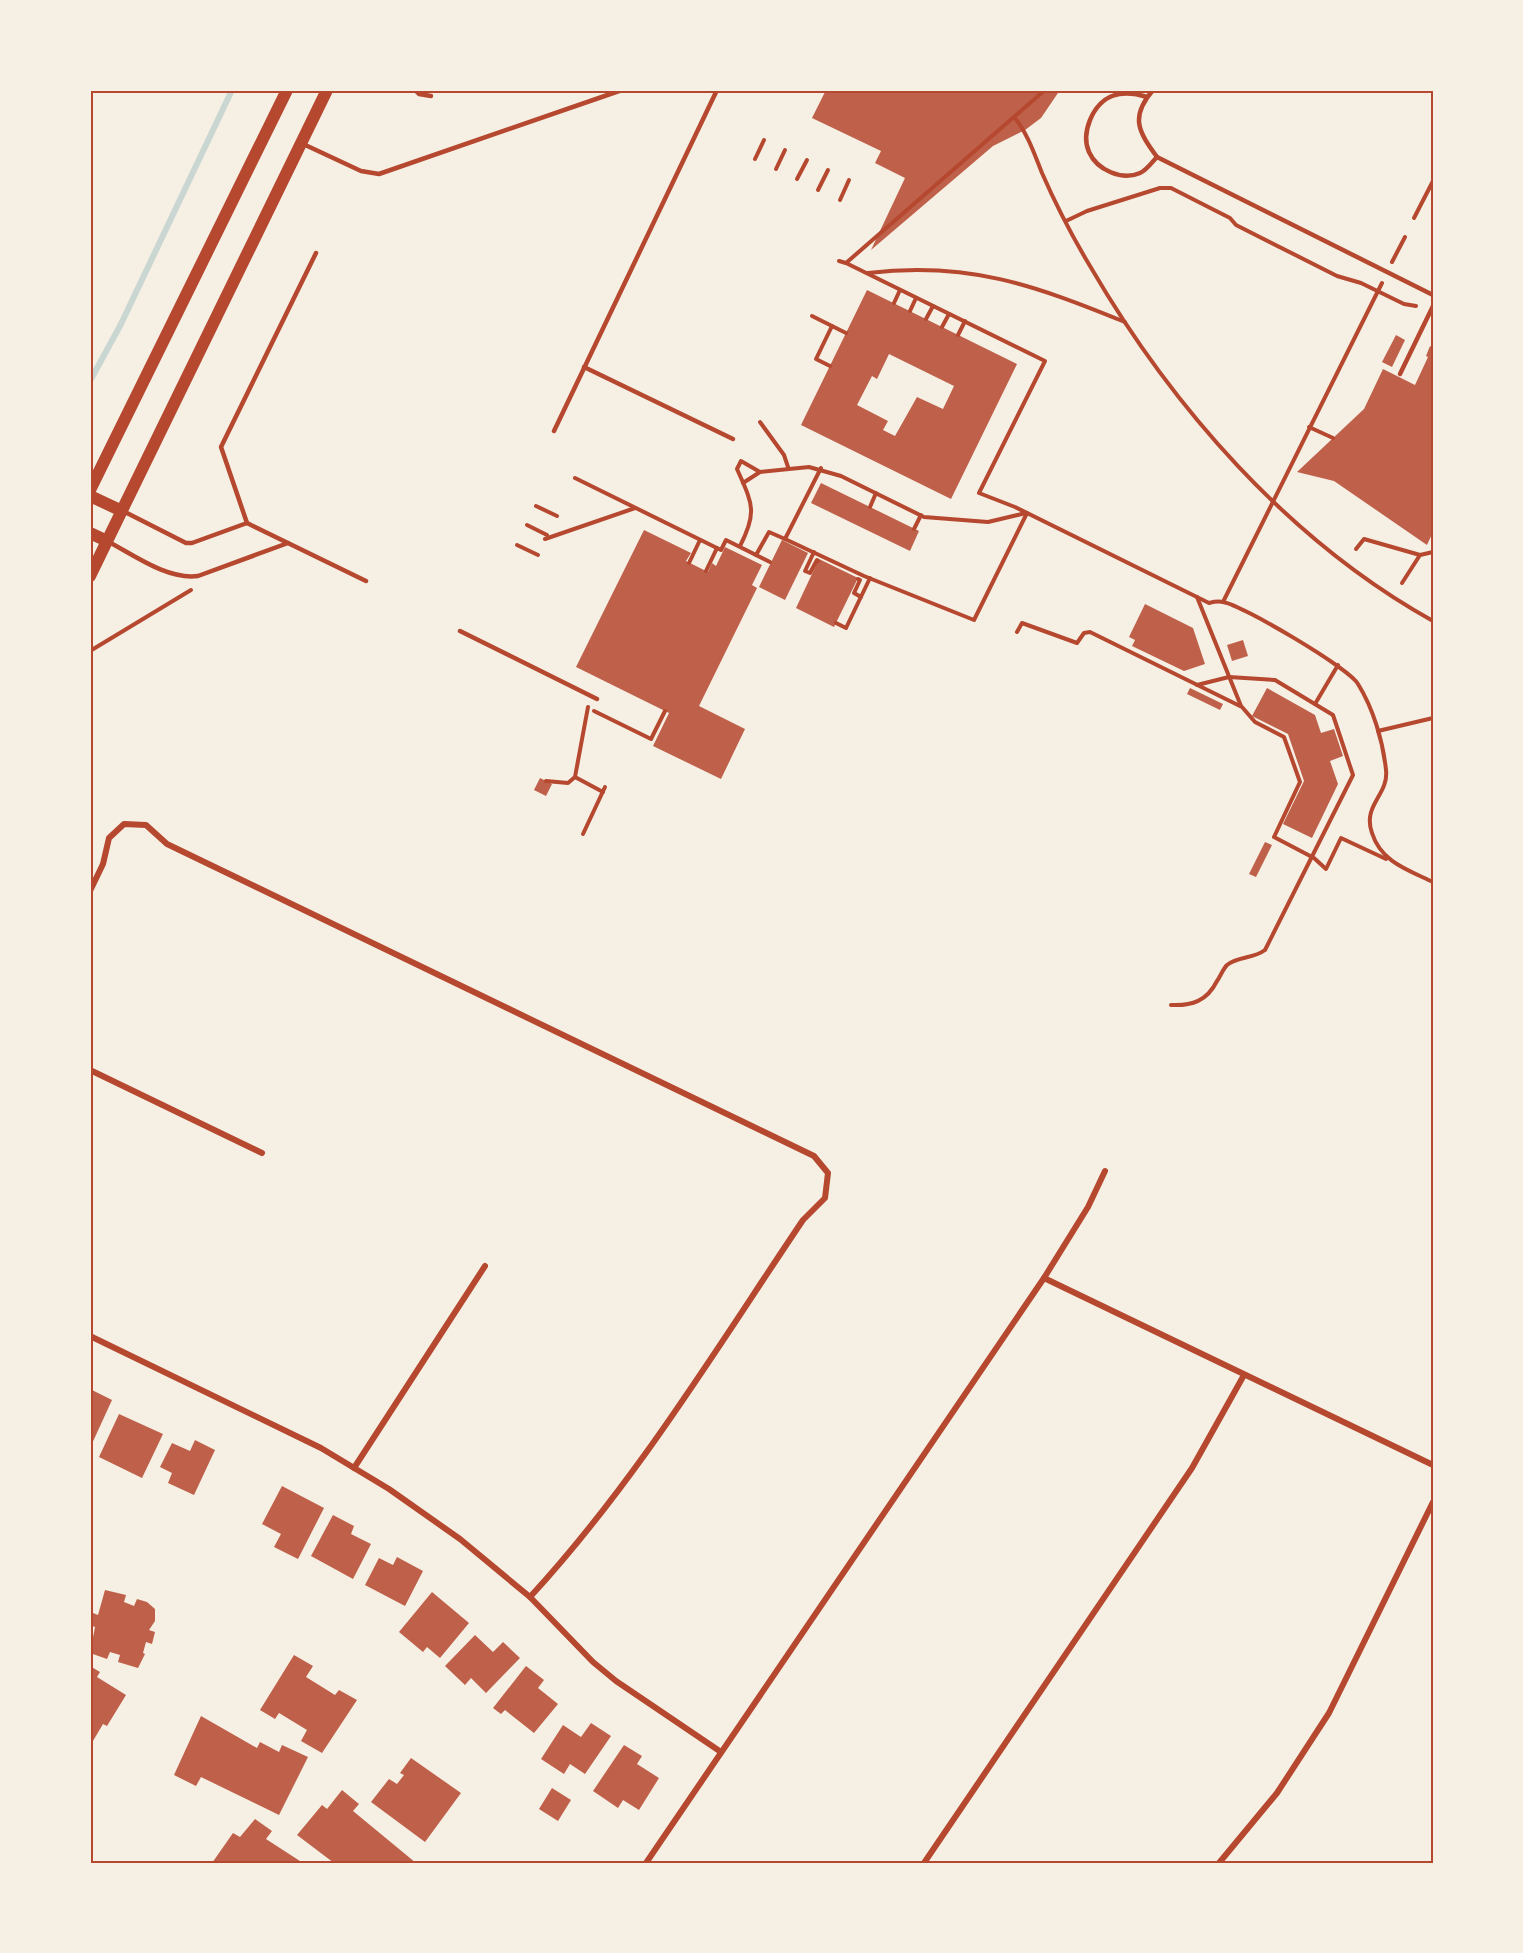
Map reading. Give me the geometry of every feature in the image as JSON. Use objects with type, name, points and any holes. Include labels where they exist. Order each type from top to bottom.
[{"type":"main road","points":[[90,490],[287,90]]},
{"type":"main road","points":[[90,576],[327,90]]},
{"type":"main road","points":[[90,496],[122,511]]},
{"type":"main road","points":[[90,533],[107,542]]},
{"type":"street","points":[[90,891],[103,864],[109,838],[124,824],[146,825],[167,844],[814,1156],[828,1173],[825,1198],[803,1220],[615,1496],[564,1561],[530,1597]]},
{"type":"street","points":[[90,1070],[262,1153]]},
{"type":"street","points":[[646,1863],[1044,1278],[1088,1207],[1106,1171]]},
{"type":"street","points":[[354,1468],[485,1266]]},
{"type":"street","points":[[1044,1278],[1433,1465]]},
{"type":"street","points":[[90,1336],[282,1429],[354,1468],[460,1539],[530,1597],[616,1681],[721,1752]]},
{"type":"street","points":[[924,1863],[1192,1468],[1244,1375]]},
{"type":"street","points":[[1219,1863],[1276,1793],[1329,1713],[1433,1502]]},
{"type":"lane","points":[[415,90],[419,94],[431,96]]},
{"type":"lane","points":[[301,143],[361,171],[379,174],[622,90]]},
{"type":"lane","points":[[554,431],[694,143],[717,90]]},
{"type":"lane","points":[[1153,90],[1139,110],[1140,132],[1157,157],[1433,295]]},
{"type":"lane","points":[[1147,97],[1126,92],[1108,96],[1100,101],[1089,122],[1086,144],[1089,154],[1105,170],[1124,176],[1142,172],[1157,157]]},
{"type":"lane","points":[[247,523],[221,447],[316,253]]},
{"type":"lane","points":[[1400,374],[1433,306]]},
{"type":"lane","points":[[584,367],[733,439]]},
{"type":"lane","points":[[122,511],[186,543],[192,543],[247,523],[366,580]]},
{"type":"lane","points":[[107,542],[172,574],[186,577],[290,543]]},
{"type":"lane","points":[[460,632],[597,699]]},
{"type":"path","points":[[846,263],[1045,90]]},
{"type":"path","points":[[1014,117],[1025,130],[1066,221],[1126,322],[1193,415],[1274,500],[1346,564],[1405,605],[1433,621]]},
{"type":"path","points":[[755,159],[764,140]]},
{"type":"path","points":[[776,169],[785,150]]},
{"type":"path","points":[[797,179],[807,160]]},
{"type":"path","points":[[818,190],[828,170]]},
{"type":"path","points":[[840,200],[849,180]]},
{"type":"path","points":[[1414,218],[1433,181]]},
{"type":"path","points":[[1066,221],[1160,188],[1171,188],[1230,218],[1236,225],[1327,271],[1404,304],[1416,306]]},
{"type":"path","points":[[1392,262],[1405,237]]},
{"type":"path","points":[[839,261],[1045,361],[979,493],[1027,513],[1209,603],[1223,602],[1257,618],[1338,665],[1357,681],[1378,731],[1387,772],[1386,781],[1370,811],[1369,822],[1378,847],[1386,859]]},
{"type":"path","points":[[866,273],[926,269],[985,274],[1044,289],[1126,322]]},
{"type":"path","points":[[1223,602],[1382,283]]},
{"type":"path","points":[[894,303],[900,290]]},
{"type":"path","points":[[910,311],[916,298]]},
{"type":"path","points":[[926,319],[933,306]]},
{"type":"path","points":[[942,327],[949,314]]},
{"type":"path","points":[[812,316],[846,333]]},
{"type":"path","points":[[958,335],[965,321]]},
{"type":"path","points":[[830,366],[816,359],[832,326]]},
{"type":"path","points":[[760,422],[784,455],[788,467]]},
{"type":"path","points":[[1310,427],[1333,438]]},
{"type":"path","points":[[740,546],[753,517],[752,504],[737,469],[741,461],[760,472]]},
{"type":"path","points":[[743,483],[760,472],[788,467],[821,468],[921,515],[988,522],[1027,513]]},
{"type":"path","points":[[785,539],[821,468]]},
{"type":"path","points":[[575,478],[721,550],[726,540],[770,562]]},
{"type":"path","points":[[870,507],[876,493]]},
{"type":"path","points":[[536,506],[557,516]]},
{"type":"path","points":[[527,525],[546,537],[635,508]]},
{"type":"path","points":[[756,555],[769,532],[870,578],[974,620],[1027,513]]},
{"type":"path","points":[[914,529],[921,515]]},
{"type":"path","points":[[1356,549],[1364,538],[1420,555],[1433,552]]},
{"type":"path","points":[[689,563],[700,540]]},
{"type":"path","points":[[517,545],[538,555]]},
{"type":"path","points":[[706,571],[717,548]]},
{"type":"path","points":[[814,552],[805,571],[810,573],[816,560],[818,561]]},
{"type":"path","points":[[1402,583],[1420,555]]},
{"type":"path","points":[[836,623],[846,628],[870,578]]},
{"type":"path","points":[[858,579],[860,580],[854,593],[861,597]]},
{"type":"path","points":[[90,651],[191,590]]},
{"type":"path","points":[[1197,597],[1242,707],[1255,722],[1284,737],[1300,783],[1274,837],[1311,859],[1314,858],[1326,869],[1341,838],[1433,882]]},
{"type":"path","points":[[1017,632],[1022,623],[1077,643],[1084,633],[1090,632],[1242,707]]},
{"type":"path","points":[[1315,704],[1338,665]]},
{"type":"path","points":[[1171,1005],[1186,1006],[1199,1002],[1208,996],[1226,966],[1257,956],[1265,950],[1353,775],[1333,715],[1275,680],[1229,677],[1197,685]]},
{"type":"path","points":[[546,781],[568,783],[575,777],[588,706],[651,739],[665,711]]},
{"type":"path","points":[[1378,731],[1433,718]]},
{"type":"path","points":[[575,777],[604,790],[583,834]]},
{"type":"building","points":[[826,90],[1060,90],[1041,118],[1025,130],[993,146],[871,250],[905,178],[875,163],[881,151],[812,118]]},
{"type":"building","points":[[867,290],[1017,364],[951,499],[801,425]],"holes":[[[889,354],[954,386],[943,409],[917,397],[895,436],[883,430],[888,421],[857,405],[872,376],[877,379]]]},
{"type":"building","points":[[1396,335],[1405,340],[1392,367],[1382,362]]},
{"type":"building","points":[[1430,346],[1433,348],[1433,532],[1427,545],[1334,481],[1297,472],[1364,409],[1383,369],[1415,385],[1428,357],[1426,356]]},
{"type":"building","points":[[821,483],[919,531],[910,551],[811,503]]},
{"type":"building","points":[[644,530],[691,553],[686,561],[708,572],[712,563],[716,566],[725,547],[762,565],[752,585],[757,588],[699,706],[745,729],[721,779],[653,746],[669,713],[576,667]]},
{"type":"building","points":[[782,540],[808,553],[785,600],[759,587]]},
{"type":"building","points":[[819,559],[858,578],[834,627],[796,608]]},
{"type":"building","points":[[1145,604],[1193,628],[1205,664],[1184,671],[1132,646],[1135,640],[1129,637]]},
{"type":"building","points":[[1243,640],[1248,656],[1232,661],[1227,645]]},
{"type":"building","points":[[1190,688],[1223,704],[1220,710],[1187,694]]},
{"type":"building","points":[[1267,688],[1315,715],[1321,733],[1334,729],[1343,756],[1330,761],[1338,784],[1312,838],[1283,824],[1304,781],[1288,734],[1252,716]]},
{"type":"building","points":[[540,778],[552,784],[546,796],[534,790]]},
{"type":"building","points":[[1265,842],[1272,845],[1256,877],[1249,874]]},
{"type":"building","points":[[92,1390],[112,1400],[90,1448],[90,1394]]},
{"type":"building","points":[[119,1414],[163,1434],[142,1478],[99,1457]]},
{"type":"building","points":[[195,1440],[215,1450],[194,1495],[168,1483],[172,1473],[160,1467],[172,1443],[190,1451]]},
{"type":"building","points":[[282,1486],[324,1508],[298,1559],[274,1547],[281,1534],[262,1524]]},
{"type":"building","points":[[333,1515],[354,1526],[351,1534],[371,1544],[353,1579],[311,1556]]},
{"type":"building","points":[[397,1557],[423,1571],[405,1606],[365,1585],[379,1558],[393,1565]]},
{"type":"building","points":[[105,1590],[126,1595],[124,1602],[134,1606],[137,1599],[147,1602],[155,1609],[155,1621],[149,1630],[155,1632],[152,1644],[146,1642],[143,1653],[145,1654],[138,1668],[118,1662],[120,1655],[110,1652],[107,1659],[90,1653],[95,1627],[90,1625],[90,1621],[93,1613],[98,1615]]},
{"type":"building","points":[[432,1592],[469,1623],[440,1658],[427,1647],[423,1652],[399,1632]]},
{"type":"building","points":[[475,1635],[493,1652],[503,1642],[520,1658],[486,1693],[471,1678],[465,1685],[445,1666]]},
{"type":"building","points":[[294,1655],[313,1666],[306,1677],[335,1695],[339,1690],[357,1700],[322,1753],[301,1741],[307,1730],[279,1713],[275,1719],[260,1710]]},
{"type":"building","points":[[90,1666],[100,1672],[97,1677],[126,1695],[107,1726],[103,1724],[90,1746]]},
{"type":"building","points":[[526,1666],[544,1680],[538,1688],[558,1704],[534,1733],[505,1710],[501,1714],[493,1708]]},
{"type":"building","points":[[201,1716],[257,1748],[260,1742],[279,1752],[282,1745],[308,1757],[279,1815],[201,1777],[196,1786],[174,1775]]},
{"type":"building","points":[[591,1723],[611,1736],[585,1774],[570,1764],[564,1774],[541,1759],[563,1725],[581,1737]]},
{"type":"building","points":[[624,1745],[642,1756],[637,1764],[659,1778],[639,1810],[623,1800],[618,1808],[593,1791]]},
{"type":"building","points":[[411,1758],[461,1793],[425,1842],[371,1802],[389,1779],[397,1784],[404,1775],[400,1773]]},
{"type":"building","points":[[552,1788],[571,1800],[558,1821],[539,1809]]},
{"type":"building","points":[[342,1790],[359,1804],[353,1811],[416,1863],[338,1863],[335,1861],[334,1863],[297,1835],[322,1805],[327,1809]]},
{"type":"building","points":[[255,1819],[272,1831],[266,1839],[303,1863],[212,1863],[233,1833],[240,1837]]},
{"type":"waterway","points":[[90,381],[121,324],[232,90]]}]
